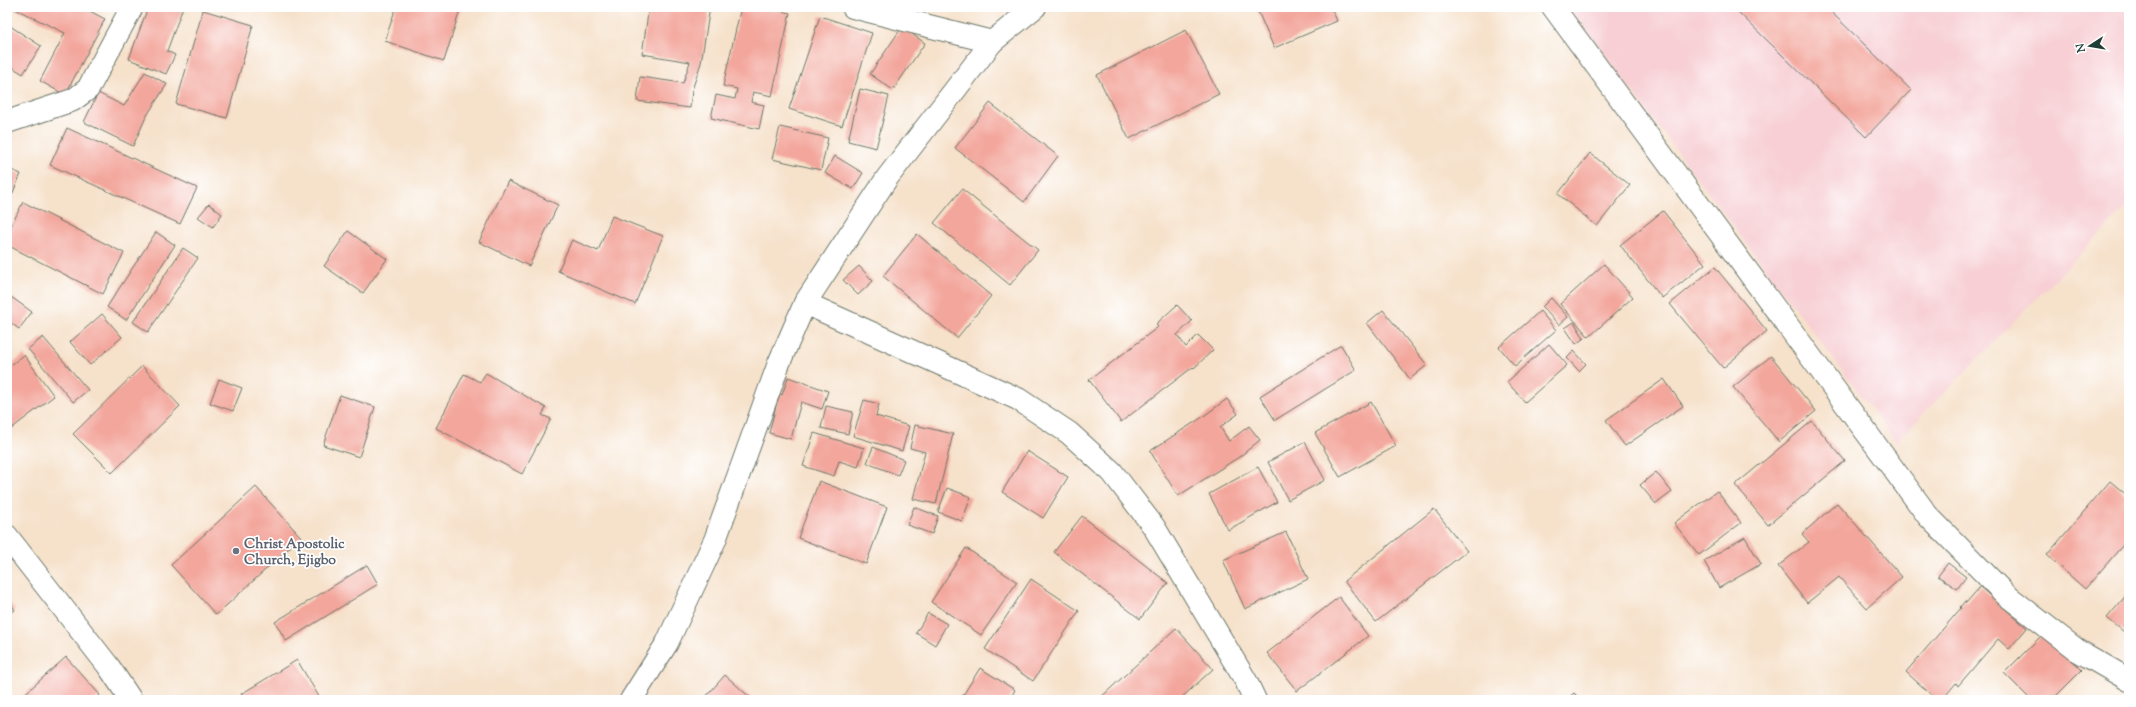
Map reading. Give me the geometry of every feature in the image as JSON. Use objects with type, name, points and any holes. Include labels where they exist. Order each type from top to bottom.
[{"type":"street","points":[[7,122],[72,100],[88,89],[132,7]]},
{"type":"street","points":[[853,7],[992,42]]},
{"type":"street","points":[[631,700],[667,643],[715,540],[779,363],[805,303],[887,178],[992,42],[1035,7]]},
{"type":"street","points":[[1554,7],[1928,516],[2005,594],[2077,650],[2129,680]]},
{"type":"street","points":[[805,303],[1018,399],[1069,433],[1112,472],[1154,527],[1246,681],[1255,700]]},
{"type":"street","points":[[7,536],[109,668],[131,700]]},
{"type":"shaded area","points":[[1568,7],[2129,7],[2129,204],[1896,442]]},
{"type":"building","points":[[11,7],[82,7],[105,19],[65,95],[40,81],[65,33]]},
{"type":"building","points":[[148,7],[183,7],[167,51],[175,55],[166,74],[129,59]]},
{"type":"building","points":[[396,7],[461,7],[444,61],[385,41]]},
{"type":"building","points":[[649,7],[710,7],[701,63],[692,90],[690,108],[637,101],[640,77],[683,83],[690,62],[642,54]]},
{"type":"building","points":[[741,7],[763,7],[790,13],[772,96],[753,92],[751,102],[764,105],[759,129],[711,118],[716,95],[735,99],[737,89],[723,86]]},
{"type":"building","points":[[1256,7],[1331,7],[1337,21],[1274,48]]},
{"type":"building","points":[[1733,7],[1826,7],[1911,90],[1866,137]]},
{"type":"building","points":[[203,10],[253,25],[227,118],[176,104]]},
{"type":"building","points":[[820,16],[872,33],[842,126],[789,109]]},
{"type":"building","points":[[7,24],[41,46],[23,74],[7,64]]},
{"type":"building","points":[[902,27],[925,43],[893,90],[870,74]]},
{"type":"building","points":[[1186,30],[1219,94],[1129,139],[1097,75]]},
{"type":"building","points":[[145,72],[167,84],[146,117],[133,146],[84,122],[98,93],[124,106]]},
{"type":"building","points":[[860,89],[889,96],[876,148],[848,141]]},
{"type":"building","points":[[990,103],[1058,156],[1024,202],[955,148]]},
{"type":"building","points":[[780,127],[828,138],[821,170],[772,159]]},
{"type":"building","points":[[67,128],[197,188],[180,224],[50,165]]},
{"type":"building","points":[[1590,153],[1630,185],[1597,226],[1558,194]]},
{"type":"building","points":[[835,156],[863,173],[853,189],[825,173]]},
{"type":"building","points":[[7,168],[21,174],[7,206]]},
{"type":"building","points":[[508,181],[558,205],[529,266],[479,242]]},
{"type":"building","points":[[962,189],[1038,250],[1010,285],[934,223]]},
{"type":"building","points":[[23,202],[124,253],[103,294],[7,245],[7,234]]},
{"type":"building","points":[[209,204],[222,214],[213,227],[198,217]]},
{"type":"building","points":[[1663,211],[1705,264],[1662,298],[1620,245]]},
{"type":"building","points":[[612,216],[663,236],[635,304],[558,271],[572,240],[598,251]]},
{"type":"building","points":[[348,231],[387,259],[363,293],[324,266]]},
{"type":"building","points":[[156,232],[175,245],[126,320],[107,307]]},
{"type":"building","points":[[917,234],[991,296],[957,338],[883,276]]},
{"type":"building","points":[[183,248],[198,258],[148,332],[133,322]]},
{"type":"building","points":[[1604,264],[1633,297],[1589,337],[1560,304]]},
{"type":"building","points":[[859,266],[873,281],[858,295],[843,280]]},
{"type":"building","points":[[1715,267],[1767,331],[1723,368],[1670,304]]},
{"type":"building","points":[[7,294],[32,312],[19,329],[7,320]]},
{"type":"building","points":[[1551,298],[1568,317],[1559,325],[1542,307]]},
{"type":"building","points":[[1177,305],[1192,321],[1177,335],[1186,347],[1198,335],[1213,350],[1194,368],[1193,367],[1121,422],[1089,380],[1158,327],[1156,324]]},
{"type":"building","points":[[1383,310],[1427,365],[1410,379],[1367,323]]},
{"type":"building","points":[[1540,311],[1556,330],[1515,366],[1499,347]]},
{"type":"building","points":[[102,314],[122,337],[90,365],[70,342]]},
{"type":"building","points":[[1574,322],[1584,338],[1576,344],[1565,328]]},
{"type":"building","points":[[43,337],[88,390],[73,402],[28,349]]},
{"type":"building","points":[[1549,344],[1567,365],[1525,402],[1507,382]]},
{"type":"building","points":[[1341,345],[1356,370],[1275,420],[1260,396]]},
{"type":"building","points":[[1574,351],[1586,364],[1579,371],[1567,358]]},
{"type":"building","points":[[24,355],[54,396],[7,432],[7,368]]},
{"type":"building","points":[[1771,356],[1816,411],[1779,442],[1733,387]]},
{"type":"building","points":[[142,366],[180,406],[112,473],[73,434]]},
{"type":"building","points":[[486,373],[546,408],[542,415],[551,419],[522,474],[436,428],[464,374],[480,382]]},
{"type":"building","points":[[788,377],[828,391],[822,409],[801,402],[791,439],[769,433],[779,394],[782,395]]},
{"type":"building","points":[[219,379],[242,388],[233,411],[210,403]]},
{"type":"building","points":[[1664,379],[1683,406],[1625,446],[1606,420]]},
{"type":"building","points":[[340,395],[375,407],[359,457],[323,445]]},
{"type":"building","points":[[1227,399],[1238,414],[1220,427],[1229,441],[1249,426],[1260,440],[1239,457],[1178,496],[1150,451]]},
{"type":"building","points":[[864,400],[879,404],[876,416],[909,426],[902,451],[853,436]]},
{"type":"building","points":[[1371,402],[1396,446],[1340,477],[1315,433]]},
{"type":"building","points":[[826,406],[853,412],[848,434],[821,428]]},
{"type":"building","points":[[1812,421],[1845,461],[1768,525],[1735,485]]},
{"type":"building","points":[[915,425],[953,434],[936,504],[913,499],[925,452],[910,448]]},
{"type":"building","points":[[814,433],[864,448],[858,467],[839,461],[834,476],[803,466]]},
{"type":"building","points":[[1305,442],[1325,480],[1288,500],[1268,462]]},
{"type":"building","points":[[873,447],[904,460],[898,475],[867,463]]},
{"type":"building","points":[[1027,451],[1068,477],[1043,518],[1002,492]]},
{"type":"building","points":[[1258,467],[1277,502],[1228,530],[1209,494]]},
{"type":"building","points":[[1656,472],[1672,492],[1656,504],[1640,485]]},
{"type":"building","points":[[819,481],[887,507],[866,564],[798,538]]},
{"type":"building","points":[[2110,481],[2129,497],[2129,538],[2085,589],[2047,555]]},
{"type":"building","name":"Christ Apostolic Church, Ejigbo","points":[[256,487],[301,537],[216,615],[171,565]]},
{"type":"building","points":[[947,488],[971,497],[962,521],[938,512]]},
{"type":"building","points":[[1717,491],[1741,523],[1699,555],[1674,523]]},
{"type":"building","points":[[1837,503],[1902,577],[1867,608],[1839,577],[1807,603],[1778,566],[1809,542],[1802,534]]},
{"type":"building","points":[[914,507],[938,516],[932,534],[907,525]]},
{"type":"building","points":[[1434,509],[1467,551],[1376,622],[1344,581]]},
{"type":"building","points":[[1082,516],[1168,583],[1140,619],[1054,552]]},
{"type":"building","points":[[1286,532],[1308,579],[1245,609],[1223,560]]},
{"type":"building","points":[[1745,537],[1761,564],[1719,588],[1704,561]]},
{"type":"building","points":[[966,548],[1017,582],[981,635],[931,602]]},
{"type":"building","points":[[1948,563],[1966,577],[1957,589],[1938,576]]},
{"type":"building","points":[[367,565],[378,584],[286,641],[275,622]]},
{"type":"building","points":[[1031,579],[1079,611],[1033,681],[985,649]]},
{"type":"building","points":[[1980,587],[2027,628],[2009,649],[1998,639],[1958,686],[1956,683],[1942,700],[1937,700],[1906,672],[1961,608],[1960,607],[1965,601],[1966,603]]},
{"type":"building","points":[[2129,592],[2129,636],[2107,618]]},
{"type":"building","points":[[1339,597],[1368,636],[1297,691],[1267,653]]},
{"type":"building","points":[[7,598],[15,610],[7,615]]},
{"type":"building","points":[[928,613],[947,624],[935,645],[916,633]]},
{"type":"building","points":[[1176,628],[1213,669],[1179,700],[1098,700]]},
{"type":"building","points":[[2044,633],[2082,670],[2052,700],[2031,700],[2004,673]]},
{"type":"building","points":[[66,657],[100,695],[95,700],[18,700]]},
{"type":"building","points":[[297,660],[321,700],[245,700],[241,694]]},
{"type":"building","points":[[980,668],[1015,690],[1009,700],[960,700]]},
{"type":"building","points":[[725,675],[753,700],[703,700]]},
{"type":"building","points":[[1574,693],[1581,700],[1566,700]]},
{"type":"place","name":"Christ Apostolic Church, Ejigbo","points":[[236,551]]}]
